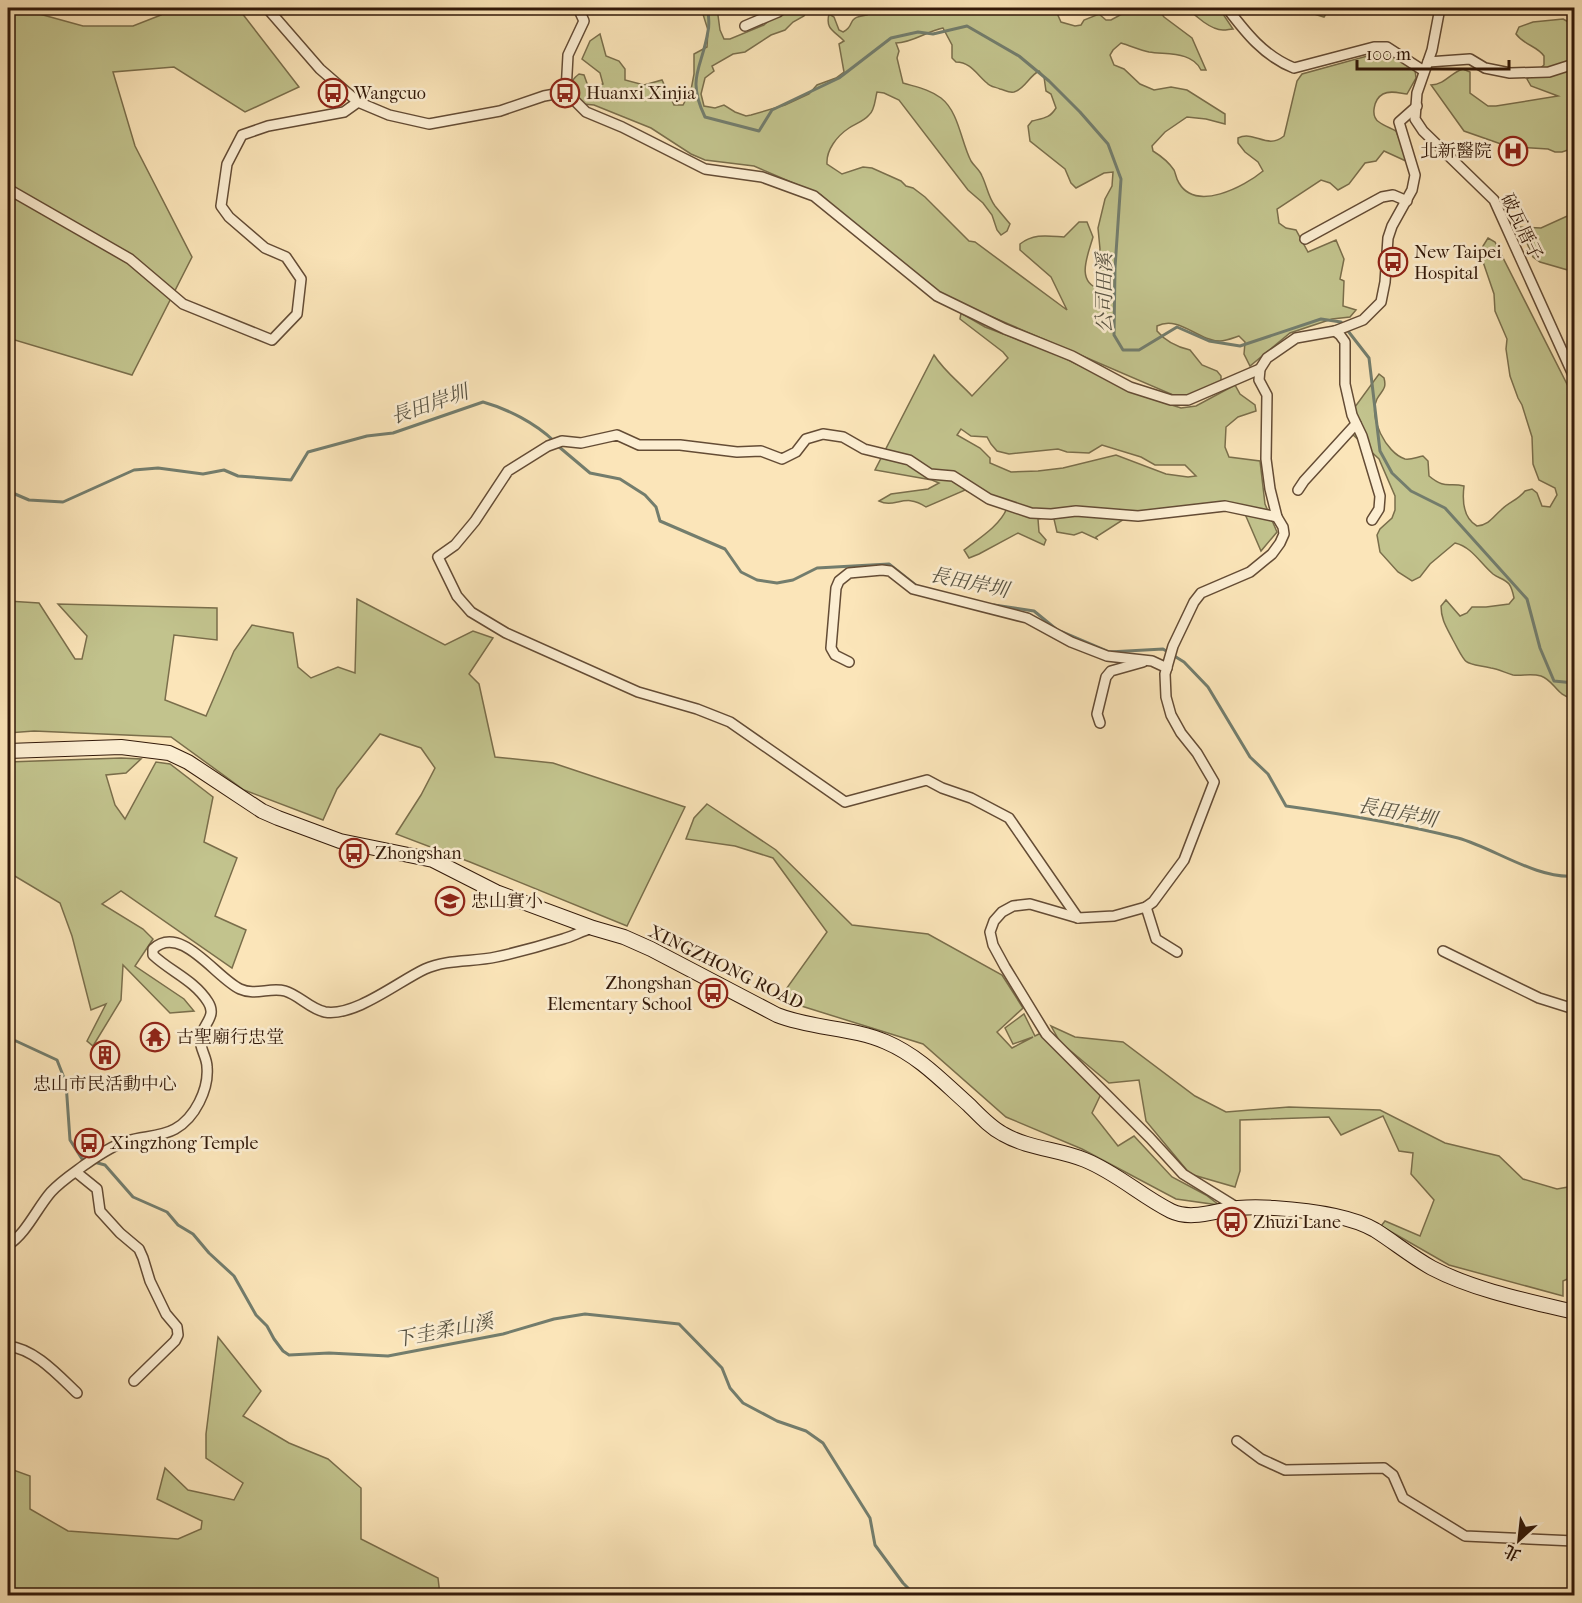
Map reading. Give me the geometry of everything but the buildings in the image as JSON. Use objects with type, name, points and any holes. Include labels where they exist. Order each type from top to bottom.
[{"type":"street","points":[[267,8],[320,69],[358,102],[389,115],[429,124],[501,111],[544,96],[566,92]]},
{"type":"street","points":[[578,8],[584,21],[568,55],[566,92],[586,112],[622,127],[705,169],[762,177],[814,196],[937,296],[1005,329],[1072,356],[1130,387],[1171,400],[1188,400],[1260,369]]},
{"type":"street","points":[[746,26],[783,8]]},
{"type":"street","points":[[1227,8],[1266,53],[1294,68],[1374,47],[1387,47],[1426,66],[1470,59],[1485,68],[1510,73],[1549,72],[1575,64]]},
{"type":"street","name":"破瓦厝子","points":[[1440,8],[1432,50],[1417,93],[1415,119],[1423,131],[1494,200],[1575,377]]},
{"type":"street","points":[[8,189],[130,259],[183,304],[272,340],[297,314],[301,279],[286,257],[265,248],[229,218],[221,207],[227,164],[242,135],[268,126],[344,112],[358,102]]},
{"type":"street","points":[[1238,1208],[1183,1174],[1046,1034],[993,945],[990,932],[994,921],[1002,912],[1013,906],[1030,904],[1078,918],[1114,916],[1146,907],[1153,902],[1184,860],[1214,782],[1197,753],[1181,733],[1166,697],[1165,674],[1173,646],[1194,602],[1201,593],[1250,572],[1272,554],[1284,534],[1277,517],[1266,459],[1267,395],[1260,380],[1260,369],[1267,358],[1296,338],[1336,330],[1363,320],[1381,302],[1385,282],[1388,238],[1392,226],[1413,190],[1415,175],[1399,122],[1417,106]]},
{"type":"street","points":[[1305,238],[1382,198],[1392,195],[1407,201]]},
{"type":"street","points":[[1336,330],[1345,342],[1345,384],[1352,416],[1362,436],[1380,496],[1379,509],[1372,520]]},
{"type":"street","points":[[1298,489],[1356,424]]},
{"type":"street","points":[[1078,918],[1009,818],[971,798],[927,780],[845,802],[730,722],[697,709],[638,692],[506,633],[471,612],[457,596],[438,557],[455,545],[508,471],[548,446],[562,441],[581,443],[617,435],[639,446],[680,445],[737,452],[761,451],[782,459],[796,452],[806,439],[823,434],[843,437],[864,449],[909,460],[930,474],[953,476],[989,499],[1032,513],[1051,514],[1076,511],[1138,516],[1225,506],[1277,517]]},
{"type":"street","points":[[849,662],[836,655],[831,648],[836,588],[839,581],[849,573],[882,570],[890,571],[913,589],[1027,618],[1071,642],[1107,656],[1168,665]]},
{"type":"street","points":[[1100,723],[1097,714],[1100,697],[1106,677],[1111,671],[1152,662]]},
{"type":"street","name":"XINGZHONG ROAD","points":[[8,751],[121,747],[169,753],[188,762],[262,811],[278,818],[340,841],[433,860],[496,892],[651,949],[785,1019],[857,1033],[886,1042],[929,1068],[990,1125],[1004,1135],[1026,1144],[1084,1159],[1119,1177],[1172,1212],[1186,1215],[1238,1208],[1274,1208],[1356,1221],[1431,1267],[1457,1279],[1575,1312]]},
{"type":"street","points":[[1146,907],[1156,939],[1178,952]]},
{"type":"street","points":[[8,1245],[52,1191],[99,1155],[126,1142],[162,1135],[177,1129],[196,1108],[203,1094],[207,1066],[201,1035],[211,1017],[209,1004],[189,980],[153,955],[153,949],[160,943],[169,941],[180,944],[247,992],[286,991],[325,1012],[336,1012],[368,1002],[425,969],[437,965],[479,961],[514,953],[593,928]]},
{"type":"street","points":[[1443,951],[1539,998],[1575,1009]]},
{"type":"street","points":[[80,1169],[97,1189],[100,1211],[107,1221],[139,1249],[150,1281],[166,1314],[177,1328],[178,1335],[175,1341],[134,1381]]},
{"type":"street","points":[[8,1346],[32,1356],[56,1373],[76,1393]]},
{"type":"street","points":[[1237,1441],[1261,1459],[1285,1470],[1384,1468],[1393,1475],[1403,1498],[1465,1536],[1575,1541]]},
{"type":"green space","points":[[8,8],[22,8],[83,26],[133,26],[161,15],[159,8],[238,8],[299,87],[245,112],[174,67],[113,72],[135,146],[192,257],[132,375],[8,338]]},
{"type":"green space","points":[[701,8],[717,8],[720,30],[724,39],[730,39],[764,25],[781,8],[809,8],[804,16],[785,30],[771,35],[745,52],[733,54],[712,66],[714,71],[705,78],[701,94],[704,106],[715,108],[724,105],[746,116],[785,105],[809,94],[817,85],[836,78],[844,72],[839,44],[844,41],[828,24],[829,14],[834,17],[839,30],[843,32],[853,20],[867,15],[874,8],[894,14],[940,8],[1040,8],[1056,11],[1061,22],[1075,26],[1099,14],[1106,20],[1111,20],[1133,8],[1157,8],[1164,17],[1192,38],[1206,70],[1201,70],[1197,64],[1185,57],[1149,52],[1121,43],[1110,55],[1114,65],[1124,69],[1140,84],[1154,90],[1171,87],[1187,90],[1225,114],[1225,124],[1187,117],[1165,132],[1152,146],[1153,151],[1172,167],[1178,181],[1187,191],[1197,196],[1220,194],[1244,184],[1263,171],[1258,162],[1238,143],[1238,138],[1250,136],[1272,141],[1284,136],[1297,81],[1302,74],[1389,50],[1415,70],[1416,78],[1407,94],[1389,92],[1380,96],[1374,112],[1376,119],[1396,131],[1408,162],[1384,151],[1376,161],[1365,163],[1349,184],[1338,190],[1330,183],[1321,180],[1277,209],[1279,223],[1286,228],[1296,230],[1308,252],[1336,240],[1344,259],[1340,279],[1344,281],[1343,306],[1356,310],[1350,317],[1332,319],[1290,333],[1250,366],[1244,354],[1245,342],[1239,336],[1220,341],[1173,324],[1165,323],[1157,326],[1157,331],[1164,338],[1176,346],[1190,350],[1202,365],[1217,371],[1221,376],[1221,382],[1217,386],[1180,398],[948,298],[909,274],[821,195],[754,166],[705,160],[691,154],[651,128],[594,105],[583,104],[572,89],[572,82],[579,74],[584,75],[588,86],[603,84],[600,73],[582,59],[590,41],[600,34],[606,56],[619,61],[625,69],[625,80],[644,85],[662,80],[674,105],[683,105],[691,90],[694,54],[707,47],[708,30]],"holes":[[[943,28],[952,45],[952,58],[956,62],[966,64],[990,85],[1008,92],[1018,90],[1039,71],[1044,77],[1046,91],[1051,94],[1056,108],[1049,116],[1032,121],[1028,126],[1030,141],[1065,169],[1071,183],[1076,188],[1104,173],[1113,172],[1112,186],[1105,199],[1098,228],[1100,249],[1098,262],[1103,283],[1100,289],[1092,285],[1085,274],[1086,260],[1093,237],[1087,222],[1079,222],[1064,237],[1036,237],[1020,244],[1020,250],[1051,277],[1067,310],[975,242],[969,241],[913,188],[872,168],[863,167],[842,174],[827,164],[828,154],[837,139],[871,113],[877,92],[884,93],[899,100],[968,190],[983,203],[992,215],[1001,235],[1007,231],[1010,224],[995,206],[981,174],[971,161],[952,111],[941,98],[932,92],[903,83],[896,43]]]},
{"type":"green space","points":[[1188,8],[1219,8],[1233,29],[1213,28]]},
{"type":"green space","points":[[1295,8],[1330,8],[1324,17]]},
{"type":"green space","points":[[1563,19],[1574,25],[1574,148],[1555,152],[1548,149],[1518,147],[1501,144],[1464,131],[1431,85],[1440,83],[1463,69],[1470,72],[1470,93],[1488,106],[1558,96],[1531,86],[1527,79],[1544,65],[1544,56],[1516,34],[1519,27],[1533,22]]},
{"type":"green space","points":[[1574,213],[1574,275],[1571,271],[1540,262],[1533,257],[1520,227],[1541,228]]},
{"type":"green space","points":[[1488,238],[1495,242],[1574,398],[1574,699],[1563,695],[1550,681],[1541,676],[1513,675],[1470,664],[1464,659],[1445,624],[1441,606],[1446,600],[1460,616],[1472,607],[1509,604],[1514,598],[1511,587],[1506,581],[1493,574],[1471,552],[1455,543],[1430,564],[1420,577],[1412,581],[1398,572],[1380,552],[1377,535],[1392,518],[1395,510],[1395,496],[1379,459],[1351,433],[1352,411],[1379,374],[1384,378],[1385,385],[1375,406],[1380,434],[1391,450],[1405,459],[1423,456],[1428,461],[1429,476],[1439,483],[1464,486],[1464,509],[1472,523],[1477,526],[1488,522],[1525,491],[1532,489],[1537,493],[1542,506],[1550,507],[1557,495],[1555,488],[1539,480],[1533,464],[1532,437],[1510,376],[1506,349],[1507,339],[1495,311],[1494,294],[1481,256]]},
{"type":"green space","points":[[961,313],[985,327],[1056,354],[1140,395],[1181,408],[1196,406],[1235,385],[1240,394],[1255,405],[1256,411],[1238,417],[1226,427],[1225,447],[1229,457],[1260,461],[1265,504],[1277,532],[1261,551],[1245,514],[1232,510],[1148,519],[1124,519],[1096,537],[1097,539],[1082,532],[1074,535],[1057,532],[1054,519],[1047,517],[1038,519],[1039,532],[1046,540],[1044,545],[1018,533],[969,558],[964,550],[994,526],[1007,508],[965,490],[926,507],[912,501],[885,503],[879,501],[891,494],[928,489],[939,483],[875,470],[934,355],[972,396],[1008,358],[960,319]],"holes":[[[961,429],[971,436],[987,437],[997,451],[1009,454],[1058,449],[1067,452],[1089,453],[1102,445],[1141,457],[1155,465],[1185,465],[1196,476],[1166,474],[1116,455],[1063,468],[1011,472],[990,463],[990,458],[980,448],[957,435]]]},
{"type":"green space","points":[[357,599],[445,645],[473,631],[493,638],[469,674],[479,684],[495,757],[553,763],[685,807],[627,926],[396,834],[435,768],[421,748],[380,734],[337,789],[323,820],[244,790],[171,737],[34,731],[8,733],[8,601],[39,603],[75,659],[82,659],[87,636],[58,604],[217,608],[217,640],[174,635],[165,700],[206,716],[234,651],[252,625],[293,633],[298,667],[311,678],[338,667],[355,673]]},
{"type":"green space","points":[[141,759],[126,773],[106,775],[115,805],[125,819],[156,762],[170,764],[213,797],[204,842],[237,858],[215,916],[246,930],[232,968],[121,891],[102,904],[143,929],[153,939],[135,966],[184,999],[194,1011],[170,1013],[123,965],[121,1000],[93,1046],[87,1041],[106,1004],[91,1010],[72,936],[60,903],[8,872],[8,762]]},
{"type":"green space","points":[[707,804],[776,850],[852,925],[928,934],[1002,975],[1023,1008],[997,1032],[1012,1048],[1033,1037],[1013,1044],[1005,1028],[1024,1014],[1035,1036],[1041,1033],[1101,1094],[1092,1113],[1118,1146],[1134,1136],[1172,1177],[1206,1195],[1219,1205],[1176,1199],[1082,1149],[1006,1117],[923,1044],[779,999],[827,932],[773,858],[735,846],[686,839],[694,818]]},
{"type":"green space","points":[[1051,1026],[1075,1037],[1123,1042],[1195,1096],[1226,1112],[1289,1107],[1380,1110],[1445,1143],[1499,1156],[1523,1179],[1557,1189],[1574,1186],[1574,1276],[1563,1281],[1563,1296],[1449,1265],[1381,1226],[1385,1221],[1420,1236],[1434,1200],[1411,1174],[1413,1153],[1399,1151],[1383,1116],[1341,1135],[1329,1117],[1240,1120],[1240,1171],[1235,1187],[1190,1174],[1146,1121],[1139,1080],[1109,1083],[1060,1042]]},
{"type":"green space","points":[[218,1337],[261,1391],[243,1416],[289,1443],[328,1459],[361,1488],[361,1539],[438,1578],[440,1595],[8,1595],[8,1468],[30,1476],[30,1509],[68,1531],[178,1539],[201,1529],[202,1521],[157,1499],[165,1468],[188,1490],[234,1500],[243,1483],[206,1458],[206,1434]]},
{"type":"waterway","name":"公司田溪","points":[[708,8],[709,28],[696,82],[699,103],[705,117],[759,131],[772,110],[839,78],[891,38],[918,32],[933,34],[967,26],[1019,56],[1049,81],[1108,144],[1121,179],[1115,268],[1114,335],[1123,350],[1139,350],[1177,327],[1209,341],[1240,346],[1321,319],[1341,322],[1369,358],[1380,451],[1392,473],[1411,491],[1445,508],[1527,599],[1540,648],[1554,681],[1574,683]]},
{"type":"waterway","name":"長田岸圳","points":[[8,491],[29,500],[63,502],[134,470],[158,468],[203,474],[224,470],[238,476],[291,480],[308,452],[367,436],[393,433],[483,402],[521,417],[554,441]]},
{"type":"waterway","name":"長田岸圳","points":[[558,446],[590,473],[620,479],[645,495],[656,507],[660,521],[725,549],[741,572],[757,580],[777,583],[793,580],[817,568],[889,564],[918,587]]},
{"type":"waterway","name":"長田岸圳","points":[[994,605],[1034,611],[1056,629]]},
{"type":"waterway","name":"長田岸圳","points":[[1062,632],[1109,652],[1163,649],[1184,662],[1208,687],[1250,757],[1268,774],[1286,806],[1416,828],[1458,838],[1545,873],[1574,876]]},
{"type":"waterway","name":"下圭柔山溪","points":[[8,1040],[16,1041],[57,1060],[66,1083],[70,1140],[82,1159],[88,1160]]},
{"type":"waterway","name":"下圭柔山溪","points":[[94,1162],[105,1165],[133,1197],[167,1212],[178,1225],[193,1234],[209,1253],[234,1276],[256,1315],[267,1326],[283,1351],[289,1355],[329,1353],[388,1356],[503,1334],[554,1319],[585,1314],[679,1324],[722,1368],[730,1388],[743,1403],[777,1421],[806,1431],[823,1443],[870,1518],[875,1545],[903,1583],[916,1596]]},
{"type":"place","name":"Wangcuo","points":[[333,93]]},
{"type":"place","name":"Huanxi Xinjia","points":[[565,93]]},
{"type":"place","name":"北新醫院","points":[[1513,151]]},
{"type":"place","name":"New Taipei Hospital","points":[[1393,262]]},
{"type":"place","name":"Zhongshan","points":[[354,853]]},
{"type":"place","name":"忠山實小","points":[[450,901]]},
{"type":"place","name":"Zhongshan Elementary School","points":[[713,993]]},
{"type":"place","name":"古聖廟行忠堂","points":[[155,1037]]},
{"type":"place","name":"忠山市民活動中心","points":[[105,1055]]},
{"type":"place","name":"Xingzhong Temple","points":[[89,1143]]},
{"type":"place","name":"Zhuzi Lane","points":[[1232,1222]]}]
